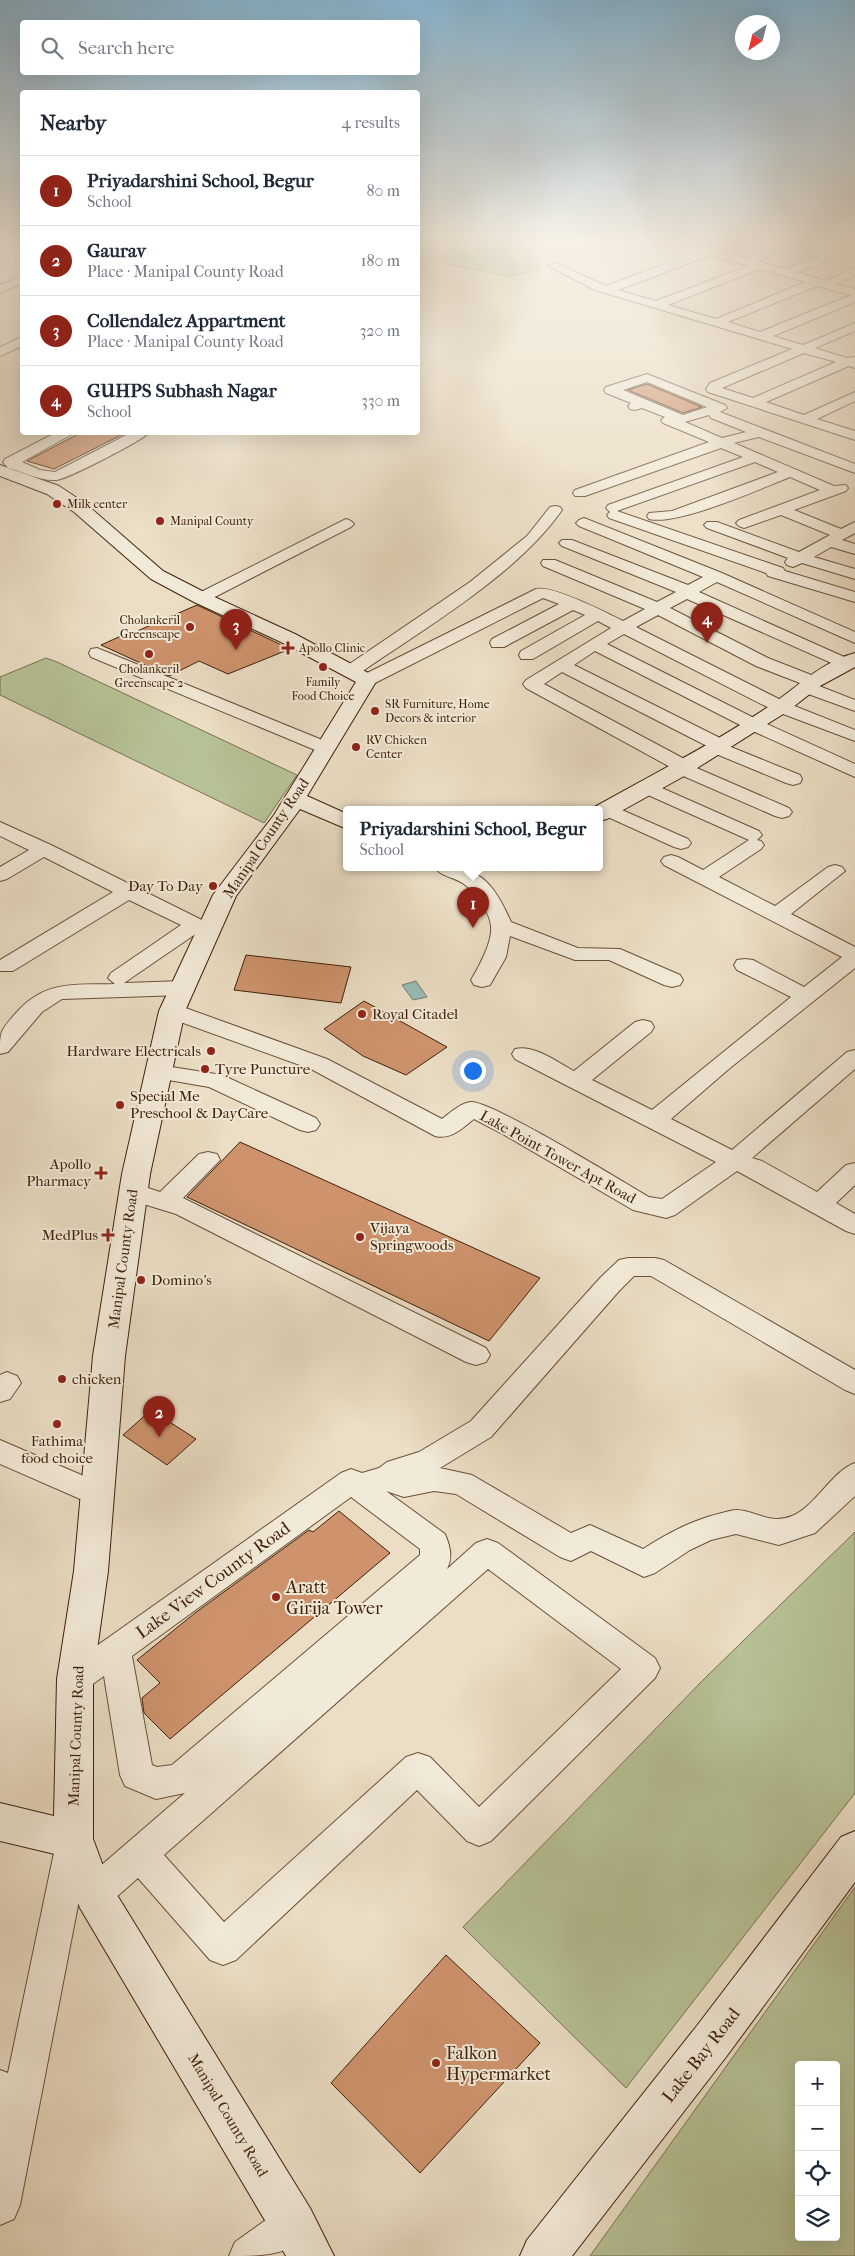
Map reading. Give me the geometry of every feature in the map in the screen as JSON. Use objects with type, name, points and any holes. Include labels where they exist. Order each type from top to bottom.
[{"type":"main road","points":[[10,470],[53,490],[80,508],[156,576],[288,638],[359,676]]},
{"type":"main road","points":[[603,811],[682,767],[781,707],[810,685],[848,666]]},
{"type":"main road","name":"Manipal County Road","points":[[303,2240],[94,1894],[73,1839],[75,1679],[91,1571],[109,1356],[134,1187],[159,1072],[178,1000],[202,927],[284,817],[326,748],[359,676]]},
{"type":"main road","points":[[295,798],[343,820]]},
{"type":"main road","points":[[0,1822],[73,1839]]},
{"type":"main road","name":"Lake Bay Road","points":[[543,2256],[711,2042],[855,1850]]},
{"type":"street","points":[[0,352],[11,346]]},
{"type":"street","points":[[794,346],[852,362]]},
{"type":"street","points":[[809,346],[713,387],[715,391],[854,435]]},
{"type":"street","points":[[753,403],[852,362]]},
{"type":"street","points":[[614,397],[647,408],[677,418],[687,419],[720,408],[647,378],[611,390],[647,408],[720,444],[834,491]]},
{"type":"street","points":[[803,420],[855,396]]},
{"type":"street","points":[[716,415],[855,469]]},
{"type":"street","points":[[580,493],[760,432]]},
{"type":"street","points":[[64,435],[10,462],[13,464],[10,470],[58,476],[137,435]]},
{"type":"street","points":[[753,458],[614,512],[775,572],[855,597]]},
{"type":"street","points":[[654,516],[674,515],[789,472]]},
{"type":"street","points":[[744,523],[855,483]]},
{"type":"street","points":[[359,676],[532,539],[555,510]]},
{"type":"street","points":[[782,510],[855,549]]},
{"type":"street","points":[[584,523],[716,576],[855,638]]},
{"type":"street","points":[[201,598],[346,524]]},
{"type":"street","points":[[712,525],[801,558],[855,574]]},
{"type":"street","points":[[746,589],[855,527]]},
{"type":"street","points":[[567,543],[687,591],[848,666]]},
{"type":"street","points":[[549,563],[658,609],[762,662],[855,706]]},
{"type":"street","points":[[716,576],[594,644],[563,666],[532,684],[682,767],[782,812]]},
{"type":"street","points":[[359,676],[542,592],[599,614],[781,707],[855,736]]},
{"type":"street","points":[[498,643],[573,603]]},
{"type":"street","points":[[527,655],[599,614]]},
{"type":"street","points":[[594,644],[752,724],[855,771]]},
{"type":"street","points":[[97,653],[326,748]]},
{"type":"street","points":[[563,666],[717,745],[793,779]]},
{"type":"street","points":[[646,787],[753,840],[704,878]]},
{"type":"street","points":[[603,811],[681,843]]},
{"type":"street","points":[[0,828],[202,927]]},
{"type":"street","points":[[0,876],[44,849]]},
{"type":"street","points":[[654,1120],[855,956],[671,861]]},
{"type":"street","points":[[453,871],[471,879],[490,898],[502,926],[495,956],[482,980]]},
{"type":"street","points":[[776,915],[835,871]]},
{"type":"street","points":[[5,966],[129,891]]},
{"type":"street","points":[[502,926],[575,954],[612,954],[672,980]]},
{"type":"street","points":[[119,978],[202,927]]},
{"type":"street","points":[[745,965],[805,996]]},
{"type":"street","points":[[0,1047],[40,1001],[48,995],[59,992],[178,1000]]},
{"type":"street","name":"Lake Point Tower Apt Road","points":[[178,1000],[319,1064],[443,1130],[472,1108],[509,1126],[642,1204],[666,1209],[734,1161]]},
{"type":"street","points":[[576,1081],[644,1027]]},
{"type":"street","points":[[523,1054],[734,1161],[754,1167],[855,1225]]},
{"type":"street","points":[[734,1161],[855,1057]]},
{"type":"street","points":[[159,1072],[214,1080],[308,1124]]},
{"type":"street","points":[[134,1187],[167,1204],[177,1201],[208,1160]]},
{"type":"street","points":[[819,1205],[855,1171]]},
{"type":"street","points":[[177,1201],[476,1355]]},
{"type":"street","points":[[352,1481],[386,1479],[404,1485],[431,1470],[481,1429],[628,1266],[655,1267],[855,1383]]},
{"type":"street","points":[[0,1451],[97,1494]]},
{"type":"street","points":[[431,1470],[462,1483],[571,1548],[590,1537],[644,1564],[680,1541],[705,1529],[736,1522],[779,1533],[805,1524],[841,1492],[855,1475]]},
{"type":"street","points":[[115,1651],[137,1775],[156,1782],[179,1780],[436,1560],[434,1543],[352,1481]]},
{"type":"street","name":"Lake View County Road","points":[[75,1679],[352,1481]]},
{"type":"street","points":[[94,1894],[487,1552],[644,1668],[479,1830],[418,1768],[223,1947],[140,1854]]},
{"type":"street","points":[[0,2205],[12,2092],[73,1839]]},
{"type":"street","points":[[249,2256],[303,2240]]},
{"type":"green space","points":[[46,658],[297,775],[264,823],[0,695],[0,677]]},
{"type":"green space","points":[[855,1532],[855,1793],[626,2088],[463,1927],[703,1680]]},
{"type":"green space","points":[[855,1887],[855,2256],[590,2256]]},
{"type":"water","points":[[416,981],[427,997],[413,1000],[402,985]]},
{"type":"building","points":[[647,384],[702,407],[683,413],[628,390]]},
{"type":"building","points":[[76,435],[121,435],[54,469],[27,461]]},
{"type":"building","points":[[197,605],[290,649],[228,674],[199,661],[169,676],[101,645],[132,631],[135,632]]},
{"type":"building","points":[[246,955],[351,967],[341,1003],[234,990]]},
{"type":"building","points":[[364,1001],[447,1047],[406,1075],[363,1056],[324,1029]]},
{"type":"building","name":"Vijaya Springwoods","points":[[240,1142],[540,1278],[489,1341],[187,1197]]},
{"type":"building","points":[[151,1410],[196,1439],[167,1465],[123,1435]]},
{"type":"building","name":"Aratt Girija Tower","points":[[339,1511],[390,1553],[170,1739],[144,1713],[142,1698],[160,1683],[137,1660],[195,1613],[309,1530],[313,1532]]},
{"type":"building","name":"Falkon Hypermarket","points":[[446,1955],[540,2043],[420,2173],[331,2083]]},
{"type":"place","name":"Milk center","points":[[57,504]]},
{"type":"place","name":"Manipal County","points":[[160,521]]},
{"type":"place","name":"Cholankeril Greenscape","points":[[190,627]]},
{"type":"place","name":"GUHPS Subhash Nagar","points":[[707,643]]},
{"type":"place","name":"Apollo Clinic","points":[[288,648]]},
{"type":"place","name":"Collendalez Appartment","points":[[236,650]]},
{"type":"place","name":"Cholankeril Greenscape 2","points":[[149,654]]},
{"type":"place","name":"Family Food Choice","points":[[323,667]]},
{"type":"place","name":"SR Furniture, Home Decors & interior","points":[[375,711]]},
{"type":"place","name":"RV Chicken Center","points":[[356,747]]},
{"type":"place","name":"Day To Day","points":[[213,886]]},
{"type":"place","name":"Priyadarshini School, Begur","points":[[473,928]]},
{"type":"place","name":"Royal Citadel","points":[[362,1014]]},
{"type":"place","name":"Hardware Electricals","points":[[211,1051]]},
{"type":"place","name":"Tyre Puncture","points":[[205,1069]]},
{"type":"place","name":"Special Me Preschool & DayCare","points":[[120,1105]]},
{"type":"place","name":"Apollo Pharmacy","points":[[101,1173]]},
{"type":"place","name":"MedPlus","points":[[108,1235]]},
{"type":"place","name":"Vijaya Springwoods","points":[[360,1237]]},
{"type":"place","name":"Domino's","points":[[141,1280]]},
{"type":"place","name":"chicken","points":[[62,1379]]},
{"type":"place","name":"Fathima food choice","points":[[57,1424]]},
{"type":"place","name":"Gaurav","points":[[159,1437]]},
{"type":"place","name":"Aratt Girija Tower","points":[[276,1597]]},
{"type":"place","name":"Falkon Hypermarket","points":[[436,2063]]}]
